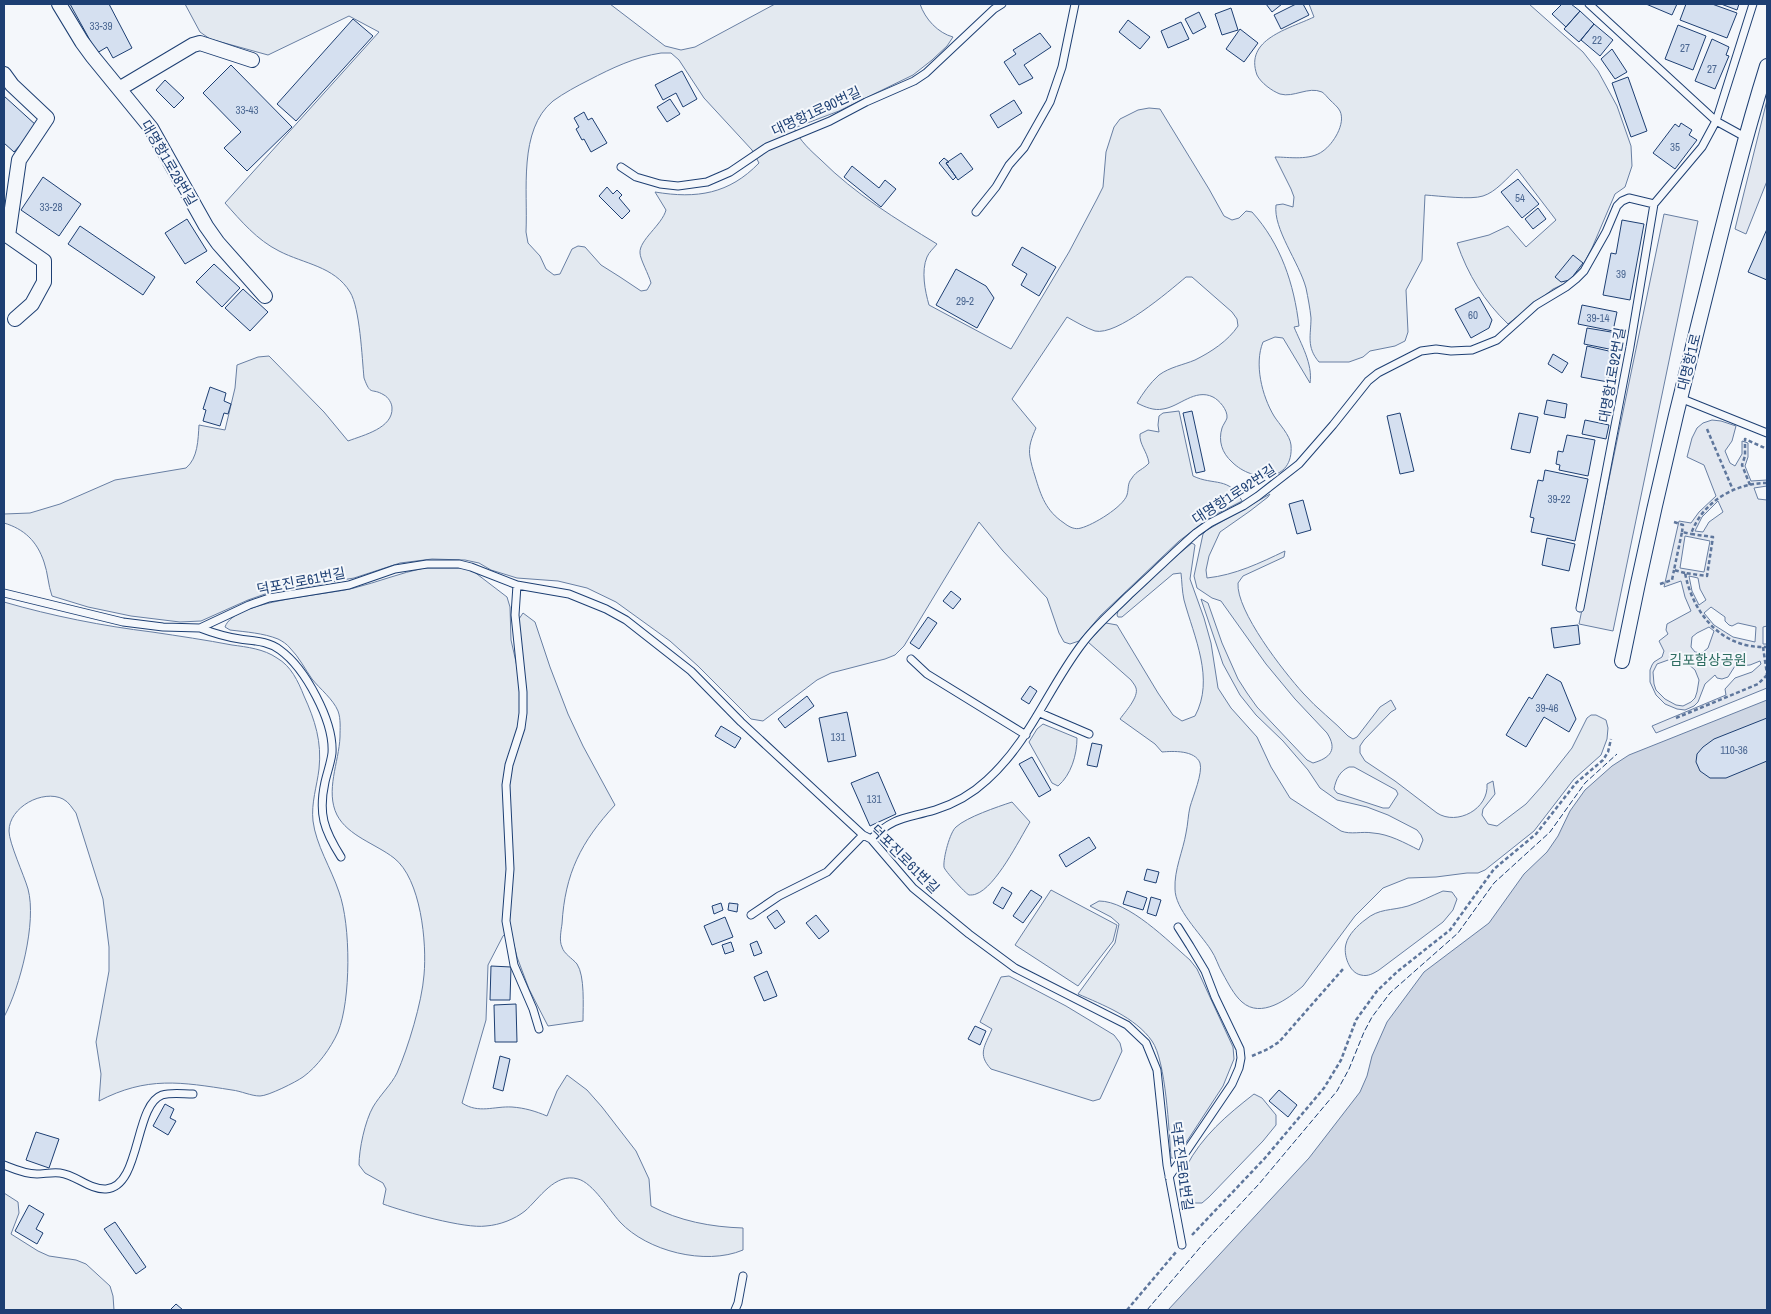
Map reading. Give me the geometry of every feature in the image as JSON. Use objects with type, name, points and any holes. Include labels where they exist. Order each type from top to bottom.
[{"type":"street","name":"대명항1로28번길","points":[[59,4],[82,42],[151,128],[206,226],[218,243],[265,296]]},
{"type":"street","points":[[119,89],[193,45],[200,44],[252,60]]},
{"type":"street","name":"대명항1로","points":[[1622,661],[1659,485],[1680,398],[1745,137],[1767,66]]},
{"type":"street","points":[[4,74],[12,85],[47,118],[19,160],[8,236],[44,261],[44,282],[32,304],[15,319]]},
{"type":"lane","name":"대명항1로90번길","points":[[621,167],[636,177],[660,184],[678,186],[718,178],[743,165],[767,148],[830,121],[866,102],[914,81],[931,68],[994,8],[1002,4]]},
{"type":"lane","points":[[976,212],[996,187],[1009,165],[1024,148],[1050,102],[1062,68],[1075,4]]},
{"type":"lane","points":[[1588,4],[1716,121],[1745,137]]},
{"type":"lane","points":[[1654,204],[1702,147],[1716,121],[1753,4]]},
{"type":"lane","name":"대명항1로92번길","points":[[871,839],[892,821],[945,807],[974,791],[1007,760],[1026,735],[1082,644],[1101,621],[1196,533],[1258,496],[1299,464],[1333,426],[1368,381],[1378,373],[1421,351],[1436,349],[1472,350],[1497,340],[1536,305],[1576,279],[1584,271],[1606,232],[1617,206],[1629,198],[1654,204],[1628,356],[1580,608]]},
{"type":"lane","points":[[1680,398],[1767,433]]},
{"type":"lane","name":"덕포진로61번길","points":[[4,593],[123,622],[164,628],[200,628],[249,605],[269,598],[349,585],[395,569],[413,565],[458,564],[471,567],[517,585],[569,594],[606,609],[626,620],[691,671],[741,722],[863,835],[871,839],[913,888],[969,934],[1015,968],[1127,1025],[1146,1043],[1157,1070],[1169,1178],[1182,1245]]},
{"type":"lane","points":[[517,585],[515,615],[524,692],[521,728],[509,765],[506,785],[510,869],[506,922],[514,965],[533,1009],[539,1029]]},
{"type":"lane","points":[[200,628],[218,635],[269,644],[280,650],[303,676],[323,712],[330,732],[332,752],[322,804],[323,820],[326,832],[341,857]]},
{"type":"lane","points":[[911,659],[927,674],[1026,735]]},
{"type":"lane","points":[[1040,713],[1089,734]]},
{"type":"lane","points":[[751,915],[779,896],[827,872],[863,835]]},
{"type":"lane","points":[[1169,1178],[1232,1084],[1241,1058],[1236,1039],[1214,997],[1205,972],[1178,927]]},
{"type":"lane","points":[[4,1165],[26,1173],[59,1173],[96,1188],[112,1188],[125,1178],[139,1135],[154,1101],[160,1096],[170,1093],[193,1094]]},
{"type":"lane","points":[[735,1310],[743,1276]]},
{"type":"path","points":[[1707,429],[1734,490]]},
{"type":"path","points":[[1750,485],[1742,466],[1745,456],[1744,439],[1767,449]]},
{"type":"path","points":[[1691,534],[1696,520],[1710,504],[1734,490],[1750,485],[1767,483]]},
{"type":"path","points":[[1660,584],[1672,580],[1683,525],[1674,522]]},
{"type":"path","points":[[1674,570],[1707,576],[1714,537],[1682,532]]},
{"type":"path","points":[[1685,573],[1691,597],[1707,621],[1732,640],[1767,647]]},
{"type":"path","points":[[1676,718],[1758,684],[1767,675],[1763,647]]},
{"type":"path","points":[[1127,1310],[1182,1245],[1265,1158],[1324,1088],[1341,1060],[1356,1020],[1378,991],[1398,971],[1450,930],[1494,869],[1536,834],[1576,782],[1603,760],[1608,752],[1611,739]]},
{"type":"path","points":[[1241,1058],[1258,1054],[1279,1042],[1343,969]]},
{"type":"shaded area","points":[[185,4],[610,4],[665,46],[681,50],[695,47],[775,4],[920,4],[925,15],[933,25],[953,37],[947,46],[913,75],[839,111],[794,128],[809,149],[848,184],[891,215],[937,244],[928,255],[924,268],[925,287],[929,305],[1011,349],[1069,252],[1103,187],[1106,152],[1114,127],[1120,119],[1138,110],[1160,109],[1224,216],[1232,220],[1239,218],[1246,211],[1252,212],[1271,237],[1285,265],[1297,310],[1299,326],[1294,327],[1308,361],[1310,383],[1283,338],[1275,337],[1263,342],[1260,351],[1259,370],[1266,399],[1290,441],[1290,458],[1286,467],[1279,473],[1270,476],[1250,474],[1232,462],[1223,451],[1220,438],[1227,415],[1223,406],[1213,397],[1206,395],[1193,396],[1169,408],[1160,409],[1150,408],[1137,403],[1159,375],[1195,360],[1219,346],[1238,326],[1237,319],[1232,312],[1192,277],[1186,277],[1129,320],[1104,331],[1095,331],[1067,317],[1012,399],[1036,428],[1030,446],[1030,459],[1037,483],[1048,508],[1068,526],[1079,529],[1114,510],[1127,495],[1129,482],[1149,463],[1140,434],[1148,430],[1159,432],[1159,416],[1163,413],[1179,411],[1193,476],[1232,488],[1242,501],[1211,517],[1179,541],[1100,616],[1079,641],[1070,644],[1064,642],[1059,633],[1047,598],[979,522],[904,646],[895,655],[831,673],[817,680],[763,721],[751,719],[670,641],[616,602],[587,588],[558,581],[517,578],[491,570],[479,563],[465,560],[432,559],[400,563],[354,578],[268,593],[201,621],[180,622],[131,616],[88,607],[52,596],[45,566],[38,548],[24,532],[4,523],[4,514],[30,513],[60,504],[115,480],[186,468],[195,454],[199,425],[225,430],[235,388],[237,365],[258,357],[269,356],[324,412],[348,441],[383,426],[391,415],[391,402],[380,393],[370,390],[366,384],[356,309],[350,292],[343,283],[327,271],[271,247],[250,230],[225,203],[379,32],[349,16],[268,55],[210,39],[200,32]],"holes":[[[671,53],[679,60],[704,98],[752,150],[759,163],[736,182],[712,192],[685,195],[655,192],[666,210],[664,216],[641,248],[640,256],[651,283],[647,290],[641,291],[601,265],[585,247],[578,246],[572,249],[560,274],[554,275],[546,269],[540,256],[528,243],[526,232],[527,162],[534,128],[542,113],[553,101],[580,85],[606,71],[642,57]]]},
{"type":"shaded area","points":[[1309,4],[1529,4],[1583,52],[1598,71],[1617,106],[1631,146],[1632,166],[1625,187],[1615,194],[1581,269],[1568,282],[1553,289],[1508,324],[1484,297],[1466,266],[1457,243],[1489,235],[1508,226],[1526,247],[1556,220],[1517,169],[1497,188],[1483,196],[1463,198],[1425,195],[1422,260],[1406,290],[1408,332],[1405,341],[1395,346],[1370,351],[1363,357],[1349,362],[1319,362],[1311,346],[1311,318],[1306,288],[1278,224],[1276,205],[1283,204],[1293,207],[1294,197],[1275,157],[1306,157],[1323,151],[1331,144],[1338,133],[1341,122],[1340,111],[1322,92],[1312,90],[1285,95],[1274,91],[1259,78],[1255,63],[1257,52],[1271,37],[1314,17]]},
{"type":"shaded area","points":[[1767,100],[1767,181],[1746,234],[1735,229]]},
{"type":"shaded area","points":[[1664,214],[1698,221],[1613,631],[1579,624]]},
{"type":"shaded area","name":"김포함상공원","points":[[1712,420],[1736,426],[1732,441],[1725,451],[1730,463],[1735,466],[1742,454],[1742,441],[1748,443],[1748,457],[1745,466],[1751,481],[1767,480],[1767,486],[1754,488],[1758,499],[1767,500],[1767,626],[1763,627],[1763,644],[1767,644],[1767,688],[1656,733],[1652,726],[1726,695],[1725,689],[1735,678],[1752,672],[1761,664],[1760,661],[1750,665],[1735,666],[1728,677],[1722,679],[1717,678],[1715,675],[1705,684],[1698,702],[1685,710],[1665,704],[1656,695],[1650,682],[1652,665],[1662,657],[1664,651],[1659,641],[1668,634],[1666,630],[1667,624],[1691,611],[1681,581],[1664,587],[1679,521],[1691,523],[1699,512],[1716,496],[1704,465],[1687,457],[1692,438],[1697,428],[1703,423]],"holes":[[[1718,501],[1723,512],[1709,522],[1703,532],[1695,531],[1702,517]],[[1685,536],[1710,541],[1704,572],[1680,568]],[[1689,576],[1698,578],[1700,589],[1706,600],[1699,605],[1692,591]],[[1711,607],[1725,617],[1725,621],[1729,625],[1732,626],[1738,623],[1756,627],[1755,642],[1733,637],[1714,625],[1704,613]],[[1709,627],[1714,631],[1708,648],[1702,653],[1695,652],[1691,647],[1692,637]],[[1671,659],[1683,660],[1695,670],[1699,680],[1695,698],[1683,706],[1676,705],[1665,699],[1656,690],[1653,672],[1657,664]]]},
{"type":"shaded area","points":[[1270,494],[1220,532],[1209,556],[1206,570],[1207,578],[1237,571],[1285,551],[1284,557],[1243,576],[1238,583],[1239,595],[1253,625],[1303,693],[1353,739],[1357,737],[1380,707],[1391,700],[1396,709],[1364,740],[1360,746],[1360,753],[1365,761],[1445,817],[1462,816],[1477,808],[1483,801],[1487,784],[1493,781],[1495,794],[1483,809],[1482,815],[1488,824],[1497,826],[1526,804],[1542,786],[1572,748],[1587,718],[1591,715],[1596,715],[1606,720],[1608,728],[1607,739],[1601,755],[1574,779],[1534,831],[1485,870],[1478,873],[1408,878],[1383,888],[1355,916],[1303,986],[1282,1001],[1266,1008],[1249,1007],[1236,996],[1213,953],[1183,913],[1176,897],[1176,875],[1185,840],[1190,807],[1199,778],[1200,763],[1194,756],[1189,754],[1162,752],[1155,744],[1120,719],[1134,700],[1136,687],[1131,680],[1088,642],[1106,623],[1117,625],[1173,715],[1182,721],[1195,716],[1201,702],[1203,673],[1201,658],[1184,600],[1181,573],[1173,574],[1122,617],[1117,615],[1118,611],[1168,563],[1192,543],[1195,545],[1190,579],[1211,643],[1218,688],[1231,708],[1257,737],[1271,767],[1290,798],[1341,831],[1385,835],[1419,850],[1423,840],[1417,830],[1388,815],[1367,807],[1337,800],[1320,788],[1308,770],[1283,741],[1256,715],[1240,695],[1223,664],[1201,599],[1208,603],[1222,643],[1238,679],[1257,707],[1307,760],[1313,763],[1328,756],[1332,749],[1332,744],[1327,733],[1266,664],[1221,601],[1212,598],[1197,588],[1194,576],[1203,534]],"holes":[[[1349,767],[1354,767],[1396,790],[1398,794],[1389,808],[1383,808],[1337,793],[1334,789],[1339,776]]]},
{"type":"shaded area","points":[[424,568],[464,568],[473,571],[507,597],[510,607],[511,640],[521,684],[519,619],[523,613],[535,622],[568,714],[615,805],[584,845],[571,874],[564,906],[561,942],[564,952],[580,969],[583,991],[583,1021],[548,1026],[529,989],[517,957],[510,929],[503,936],[488,965],[486,1020],[462,1103],[481,1109],[521,1108],[547,1116],[557,1091],[567,1075],[587,1090],[636,1151],[649,1179],[651,1206],[673,1216],[696,1222],[743,1228],[743,1250],[728,1255],[695,1256],[661,1248],[631,1232],[589,1186],[578,1179],[570,1178],[562,1179],[555,1183],[525,1211],[517,1217],[502,1223],[476,1226],[435,1219],[383,1204],[386,1189],[383,1183],[365,1173],[359,1165],[361,1143],[367,1120],[373,1107],[397,1073],[406,1051],[417,1011],[425,962],[420,912],[416,896],[403,868],[387,853],[348,829],[337,815],[332,796],[332,786],[339,747],[340,717],[333,702],[312,679],[296,655],[284,643],[266,635],[230,630],[225,627],[232,618],[245,610],[283,600],[354,588]]},
{"type":"shaded area","points":[[4,602],[96,624],[255,649],[267,652],[282,661],[294,674],[317,731],[320,759],[313,801],[313,821],[317,839],[336,883],[343,906],[348,962],[345,1001],[338,1032],[328,1051],[308,1073],[299,1079],[260,1096],[196,1085],[164,1083],[133,1088],[99,1101],[101,1074],[96,1042],[109,971],[109,947],[103,899],[76,813],[65,800],[55,797],[46,796],[28,802],[15,814],[10,822],[11,843],[28,889],[30,919],[29,936],[21,972],[4,1017]]},
{"type":"shaded area","points":[[1767,700],[1767,1310],[1168,1310],[1309,1158],[1360,1092],[1367,1076],[1372,1056],[1387,1022],[1424,972],[1489,923],[1524,874],[1547,852],[1558,836],[1570,811],[1585,790],[1612,766],[1629,755]]},
{"type":"shaded area","points":[[1043,724],[1077,738],[1072,764],[1063,781],[1058,786],[1052,783],[1029,742],[1037,729]]},
{"type":"shaded area","points":[[1012,802],[1030,822],[999,873],[984,890],[969,895],[944,867],[951,834],[961,823]]},
{"type":"shaded area","points":[[1051,890],[1117,925],[1113,941],[1078,986],[1015,945]]},
{"type":"shaded area","points":[[1443,891],[1452,892],[1457,899],[1453,910],[1443,922],[1379,970],[1368,975],[1357,974],[1353,971],[1346,958],[1345,948],[1349,937],[1359,925],[1375,913],[1408,906]]},
{"type":"shaded area","points":[[1099,901],[1123,908],[1148,923],[1190,960],[1197,969],[1233,1047],[1234,1059],[1223,1086],[1176,1158],[1171,1158],[1164,1080],[1157,1051],[1152,1041],[1128,1018],[1078,994],[1115,943],[1119,924],[1111,917],[1090,906]]},
{"type":"shaded area","points":[[1009,976],[1066,1006],[1114,1035],[1120,1043],[1122,1051],[1100,1099],[1093,1101],[991,1069],[987,1064],[983,1054],[992,1029],[980,1022],[1001,977]]},
{"type":"shaded area","points":[[1254,1094],[1262,1098],[1276,1115],[1276,1125],[1209,1197],[1202,1203],[1195,1203],[1185,1193],[1181,1185],[1181,1178],[1192,1156],[1207,1136],[1225,1118]]},
{"type":"shaded area","points":[[4,1193],[18,1202],[19,1213],[11,1234],[49,1256],[76,1260],[86,1264],[110,1286],[114,1310],[4,1310]]},
{"type":"building","points":[[70,4],[109,4],[132,48],[113,58],[107,47],[97,53]]},
{"type":"building","points":[[1266,4],[1282,4],[1272,12]]},
{"type":"building","points":[[1296,4],[1303,4],[1309,15],[1281,29],[1274,15]]},
{"type":"building","points":[[1562,4],[1571,4],[1580,11],[1566,27],[1552,14]]},
{"type":"building","points":[[1646,4],[1677,4],[1672,15]]},
{"type":"building","points":[[1686,4],[1712,4],[1737,13],[1727,38],[1680,20]]},
{"type":"building","points":[[1721,4],[1739,4],[1737,10]]},
{"type":"building","points":[[1231,8],[1238,30],[1222,35],[1215,14]]},
{"type":"building","points":[[1580,11],[1594,24],[1579,42],[1564,29]]},
{"type":"building","points":[[1199,12],[1206,27],[1193,34],[1185,19]]},
{"type":"building","points":[[353,19],[373,36],[296,121],[277,104]]},
{"type":"building","points":[[1128,20],[1150,37],[1140,49],[1119,32]]},
{"type":"building","points":[[1181,22],[1189,39],[1168,48],[1161,31]]},
{"type":"building","points":[[1594,24],[1613,40],[1600,56],[1581,40]]},
{"type":"building","points":[[1678,25],[1706,36],[1693,70],[1665,59]]},
{"type":"building","points":[[1240,29],[1258,43],[1244,62],[1226,49]]},
{"type":"building","points":[[1040,33],[1051,47],[1024,65],[1033,78],[1019,85],[1004,62],[1016,54],[1013,50]]},
{"type":"building","points":[[1712,39],[1729,47],[1726,55],[1729,56],[1715,89],[1695,81]]},
{"type":"building","points":[[1612,49],[1627,72],[1615,79],[1601,59]]},
{"type":"building","points":[[231,65],[292,127],[247,171],[224,148],[241,132],[203,93]]},
{"type":"building","points":[[682,71],[697,99],[683,107],[676,93],[663,100],[655,85]]},
{"type":"building","points":[[1628,77],[1647,131],[1631,137],[1612,83]]},
{"type":"building","points":[[165,80],[184,98],[174,108],[156,90]]},
{"type":"building","points":[[4,96],[37,126],[14,152],[4,143]]},
{"type":"building","points":[[670,99],[680,114],[667,122],[657,107]]},
{"type":"building","points":[[1014,100],[1022,113],[998,128],[990,115]]},
{"type":"building","points":[[584,112],[588,120],[592,118],[607,143],[591,152],[576,129],[579,127],[574,118]]},
{"type":"building","points":[[1681,123],[1692,130],[1689,135],[1697,140],[1675,169],[1653,153],[1675,124],[1679,127]]},
{"type":"building","points":[[961,153],[973,169],[958,180],[946,163]]},
{"type":"building","points":[[944,158],[949,162],[946,163],[956,177],[953,180],[939,163]]},
{"type":"building","points":[[852,166],[879,188],[885,180],[896,189],[881,207],[844,177]]},
{"type":"building","points":[[43,177],[81,204],[59,236],[21,210]]},
{"type":"building","points":[[1518,179],[1539,204],[1522,218],[1501,192]]},
{"type":"building","points":[[607,187],[613,194],[617,190],[622,195],[619,198],[630,211],[622,219],[599,196]]},
{"type":"building","points":[[1538,208],[1546,219],[1533,229],[1525,219]]},
{"type":"building","points":[[187,219],[207,251],[185,264],[165,233]]},
{"type":"building","points":[[1622,220],[1644,224],[1630,300],[1603,295],[1611,253],[1616,254]]},
{"type":"building","points":[[80,226],[155,277],[143,295],[68,244]]},
{"type":"building","points":[[1767,229],[1767,280],[1748,272]]},
{"type":"building","points":[[1022,247],[1056,267],[1039,296],[1021,285],[1027,274],[1012,265]]},
{"type":"building","points":[[1573,255],[1583,263],[1570,280],[1561,282],[1555,277]]},
{"type":"building","points":[[214,264],[240,288],[222,307],[196,282]]},
{"type":"building","points":[[956,269],[986,286],[994,298],[977,328],[936,305]]},
{"type":"building","points":[[243,289],[268,312],[250,331],[225,308]]},
{"type":"building","points":[[1479,297],[1492,320],[1489,328],[1471,338],[1455,309]]},
{"type":"building","points":[[1582,305],[1617,312],[1613,331],[1578,324]]},
{"type":"building","points":[[1587,328],[1617,333],[1614,350],[1584,344]]},
{"type":"building","points":[[1587,346],[1613,352],[1608,382],[1581,377]]},
{"type":"building","points":[[1553,354],[1568,363],[1562,373],[1548,364]]},
{"type":"building","points":[[210,387],[226,393],[224,401],[231,404],[228,414],[224,413],[220,426],[203,421],[206,410],[203,409]]},
{"type":"building","points":[[1547,400],[1567,404],[1565,418],[1544,414]]},
{"type":"building","points":[[1192,411],[1205,471],[1196,473],[1183,413]]},
{"type":"building","points":[[1400,413],[1414,471],[1400,474],[1387,416]]},
{"type":"building","points":[[1519,413],[1538,417],[1530,453],[1511,449]]},
{"type":"building","points":[[1585,420],[1609,425],[1606,439],[1582,434]]},
{"type":"building","points":[[1567,435],[1595,440],[1588,476],[1559,470],[1560,465],[1556,464],[1558,451],[1563,452]]},
{"type":"building","points":[[1545,470],[1588,479],[1575,541],[1531,532],[1534,518],[1530,517],[1538,480],[1543,481]]},
{"type":"building","points":[[1303,500],[1311,530],[1297,534],[1289,504]]},
{"type":"building","points":[[1547,538],[1575,544],[1569,571],[1542,565]]},
{"type":"building","points":[[951,591],[961,599],[953,609],[943,601]]},
{"type":"building","points":[[928,617],[937,623],[919,649],[910,643]]},
{"type":"building","points":[[1578,625],[1580,644],[1554,648],[1551,628]]},
{"type":"building","points":[[1547,674],[1561,682],[1576,719],[1569,732],[1544,717],[1526,747],[1506,735],[1529,697],[1532,699]]},
{"type":"building","points":[[1030,686],[1037,691],[1029,704],[1021,699]]},
{"type":"building","points":[[807,696],[814,706],[785,728],[778,719]]},
{"type":"building","points":[[847,712],[856,756],[828,762],[819,718]]},
{"type":"building","points":[[1767,718],[1767,761],[1726,778],[1710,778],[1700,771],[1696,762],[1697,754],[1703,747],[1714,739]]},
{"type":"building","points":[[721,726],[741,738],[735,748],[715,736]]},
{"type":"building","points":[[1092,743],[1102,745],[1097,767],[1087,765]]},
{"type":"building","points":[[1032,757],[1051,790],[1039,797],[1019,764]]},
{"type":"building","points":[[878,772],[896,814],[870,826],[851,783]]},
{"type":"building","points":[[1089,837],[1096,848],[1066,867],[1059,855]]},
{"type":"building","points":[[1147,869],[1159,872],[1156,883],[1144,880]]},
{"type":"building","points":[[1002,887],[1012,893],[1003,909],[993,903]]},
{"type":"building","points":[[1031,890],[1042,897],[1023,923],[1013,916]]},
{"type":"building","points":[[1127,891],[1147,898],[1143,910],[1123,904]]},
{"type":"building","points":[[1151,897],[1161,900],[1156,916],[1147,913]]},
{"type":"building","points":[[721,903],[723,910],[714,914],[712,906]]},
{"type":"building","points":[[729,903],[738,904],[737,912],[728,910]]},
{"type":"building","points":[[777,910],[785,922],[775,929],[767,917]]},
{"type":"building","points":[[816,915],[829,931],[819,939],[806,923]]},
{"type":"building","points":[[725,917],[733,937],[712,945],[704,926]]},
{"type":"building","points":[[757,941],[762,953],[754,956],[750,944]]},
{"type":"building","points":[[731,942],[734,951],[725,954],[722,945]]},
{"type":"building","points":[[491,966],[511,967],[510,1000],[490,1000]]},
{"type":"building","points":[[767,971],[777,996],[764,1001],[754,977]]},
{"type":"building","points":[[516,1004],[517,1042],[495,1042],[494,1005]]},
{"type":"building","points":[[975,1026],[986,1031],[980,1045],[968,1039]]},
{"type":"building","points":[[500,1056],[510,1059],[503,1091],[493,1088]]},
{"type":"building","points":[[1279,1090],[1297,1105],[1288,1117],[1269,1101]]},
{"type":"building","points":[[165,1104],[174,1109],[170,1118],[176,1121],[168,1135],[153,1126]]},
{"type":"building","points":[[36,1132],[59,1139],[49,1168],[26,1160]]},
{"type":"building","points":[[29,1205],[44,1214],[36,1229],[43,1233],[37,1244],[15,1231]]},
{"type":"building","points":[[115,1222],[146,1267],[136,1274],[104,1229]]},
{"type":"building","points":[[176,1304],[183,1310],[170,1310]]},
{"type":"fence","points":[[1147,1310],[1203,1244],[1259,1184],[1337,1091],[1372,1017],[1390,993],[1458,933],[1494,883],[1550,832],[1585,783],[1617,754]]}]
